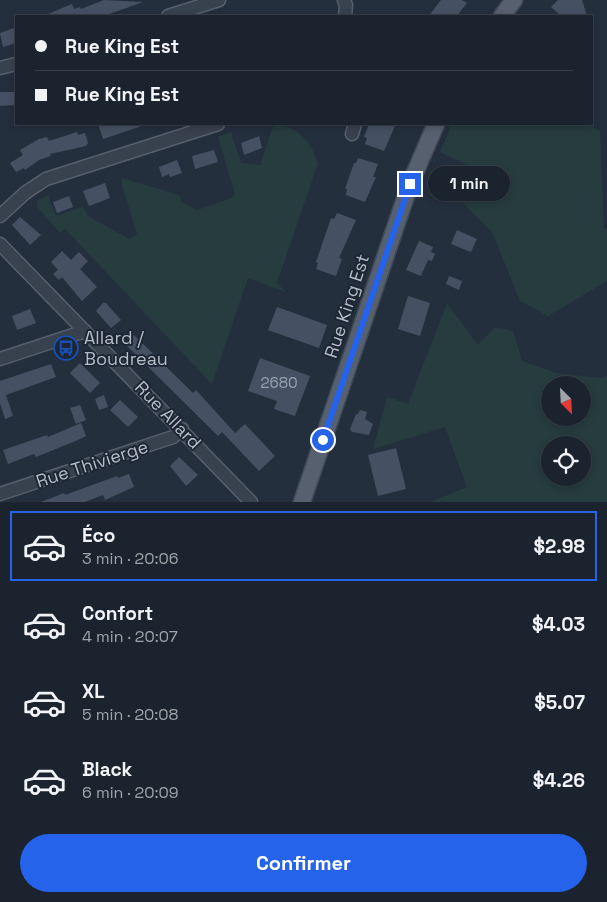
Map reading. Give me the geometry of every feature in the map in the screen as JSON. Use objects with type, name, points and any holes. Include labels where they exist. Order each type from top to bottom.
[{"type":"main road","points":[[503,15],[514,0]]},
{"type":"main road","name":"Rue King Est","points":[[302,502],[407,193],[436,125]]},
{"type":"street","points":[[171,15],[219,0]]},
{"type":"street","points":[[344,0],[346,5],[345,15]]},
{"type":"street","points":[[0,68],[15,64]]},
{"type":"street","points":[[0,216],[25,192],[46,179],[215,125]]},
{"type":"street","name":"Rue Allard","points":[[0,244],[251,502]]},
{"type":"street","points":[[0,359],[85,331]]},
{"type":"street","name":"Rue Thivierge","points":[[0,494],[173,436],[182,429]]},
{"type":"green space","points":[[274,125],[290,128],[302,136],[312,148],[318,163],[277,283],[286,292],[248,278],[212,384],[65,229],[60,233],[37,207],[37,201],[48,195],[56,216],[83,207],[88,216],[129,239],[137,234],[121,182],[122,178],[179,195],[182,202],[197,210],[232,198],[235,194],[218,137],[231,132],[241,163],[260,165]]},
{"type":"green space","points":[[452,125],[587,125],[600,131],[604,228],[607,229],[607,281],[548,316],[520,301],[492,232],[447,187],[451,178],[479,193],[488,175],[440,152]]},
{"type":"green space","points":[[447,303],[478,345],[495,327],[513,331],[522,361],[557,373],[583,376],[541,376],[541,426],[591,426],[591,377],[601,378],[607,376],[607,502],[430,502],[467,487],[445,427],[373,449],[387,397],[408,404]]},
{"type":"building","points":[[104,0],[143,2],[107,15],[45,15],[72,4],[74,9],[80,7],[81,9]]},
{"type":"building","points":[[441,0],[462,0],[467,3],[458,15],[430,15]]},
{"type":"building","points":[[558,0],[582,0],[587,15],[560,15],[551,7]]},
{"type":"building","points":[[14,28],[15,43],[3,47],[0,33]]},
{"type":"building","points":[[0,92],[15,92],[15,105],[0,106]]},
{"type":"building","points":[[98,125],[145,125],[103,139]]},
{"type":"building","points":[[369,125],[395,126],[384,151],[365,144],[367,138],[364,137]]},
{"type":"building","points":[[77,132],[78,135],[85,133],[88,143],[86,146],[50,154],[51,156],[39,160],[25,170],[24,168],[16,172],[10,163],[23,155],[20,150],[39,139],[47,137],[49,141]]},
{"type":"building","points":[[259,136],[262,148],[244,155],[241,143]]},
{"type":"building","points":[[214,150],[218,162],[195,169],[192,156]]},
{"type":"building","points":[[358,158],[378,164],[373,177],[376,177],[365,202],[346,195],[347,189],[345,189],[354,163],[356,163]]},
{"type":"building","points":[[177,160],[182,173],[170,177],[169,174],[162,177],[159,167]]},
{"type":"building","points":[[105,183],[110,198],[89,206],[83,191]]},
{"type":"building","points":[[69,196],[73,207],[57,213],[53,202]]},
{"type":"building","points":[[337,213],[356,220],[339,258],[342,259],[336,276],[316,269],[318,263],[316,262],[331,218],[334,219]]},
{"type":"building","points":[[20,217],[41,235],[30,245],[12,225]]},
{"type":"building","points":[[457,230],[477,239],[471,252],[451,244]]},
{"type":"building","points":[[419,241],[433,247],[431,252],[435,254],[432,261],[428,260],[421,276],[406,270]]},
{"type":"building","points":[[62,251],[71,260],[79,252],[88,261],[80,269],[97,287],[82,301],[62,277],[59,280],[53,274],[58,270],[51,262]]},
{"type":"building","points":[[449,276],[462,281],[459,290],[446,284]]},
{"type":"building","points":[[408,296],[430,303],[420,336],[398,329]]},
{"type":"building","points":[[103,303],[106,303],[121,320],[111,328],[96,311]]},
{"type":"building","points":[[277,307],[327,325],[319,348],[268,330]]},
{"type":"building","points":[[30,309],[36,323],[17,330],[12,316]]},
{"type":"building","points":[[134,335],[193,393],[196,390],[235,433],[245,424],[275,456],[259,471],[222,432],[218,436],[125,344]]},
{"type":"building","points":[[260,358],[310,376],[295,416],[274,409],[277,401],[248,391]]},
{"type":"building","points":[[80,363],[100,383],[90,393],[70,373]]},
{"type":"building","points":[[51,364],[56,377],[6,395],[13,416],[5,419],[0,403],[0,381]]},
{"type":"building","points":[[104,395],[108,407],[99,410],[95,399]]},
{"type":"building","points":[[120,400],[138,417],[128,427],[110,410]]},
{"type":"building","points":[[80,405],[86,420],[76,424],[70,408]]},
{"type":"building","points":[[360,410],[367,412],[365,419],[373,424],[369,435],[352,432],[350,429],[356,414]]},
{"type":"building","points":[[81,423],[86,436],[36,457],[34,454],[8,464],[3,450],[47,435],[48,437]]},
{"type":"building","points":[[396,448],[406,489],[378,496],[368,455]]},
{"type":"building","points":[[179,457],[198,475],[186,486],[170,466]]},
{"type":"building","points":[[129,474],[134,487],[105,500],[103,495],[85,502],[41,502],[117,476],[118,478]]},
{"type":"place","name":"Allard / Boudreau","points":[[66,348]]},
{"type":"route","points":[[323,440],[410,184]]}]
